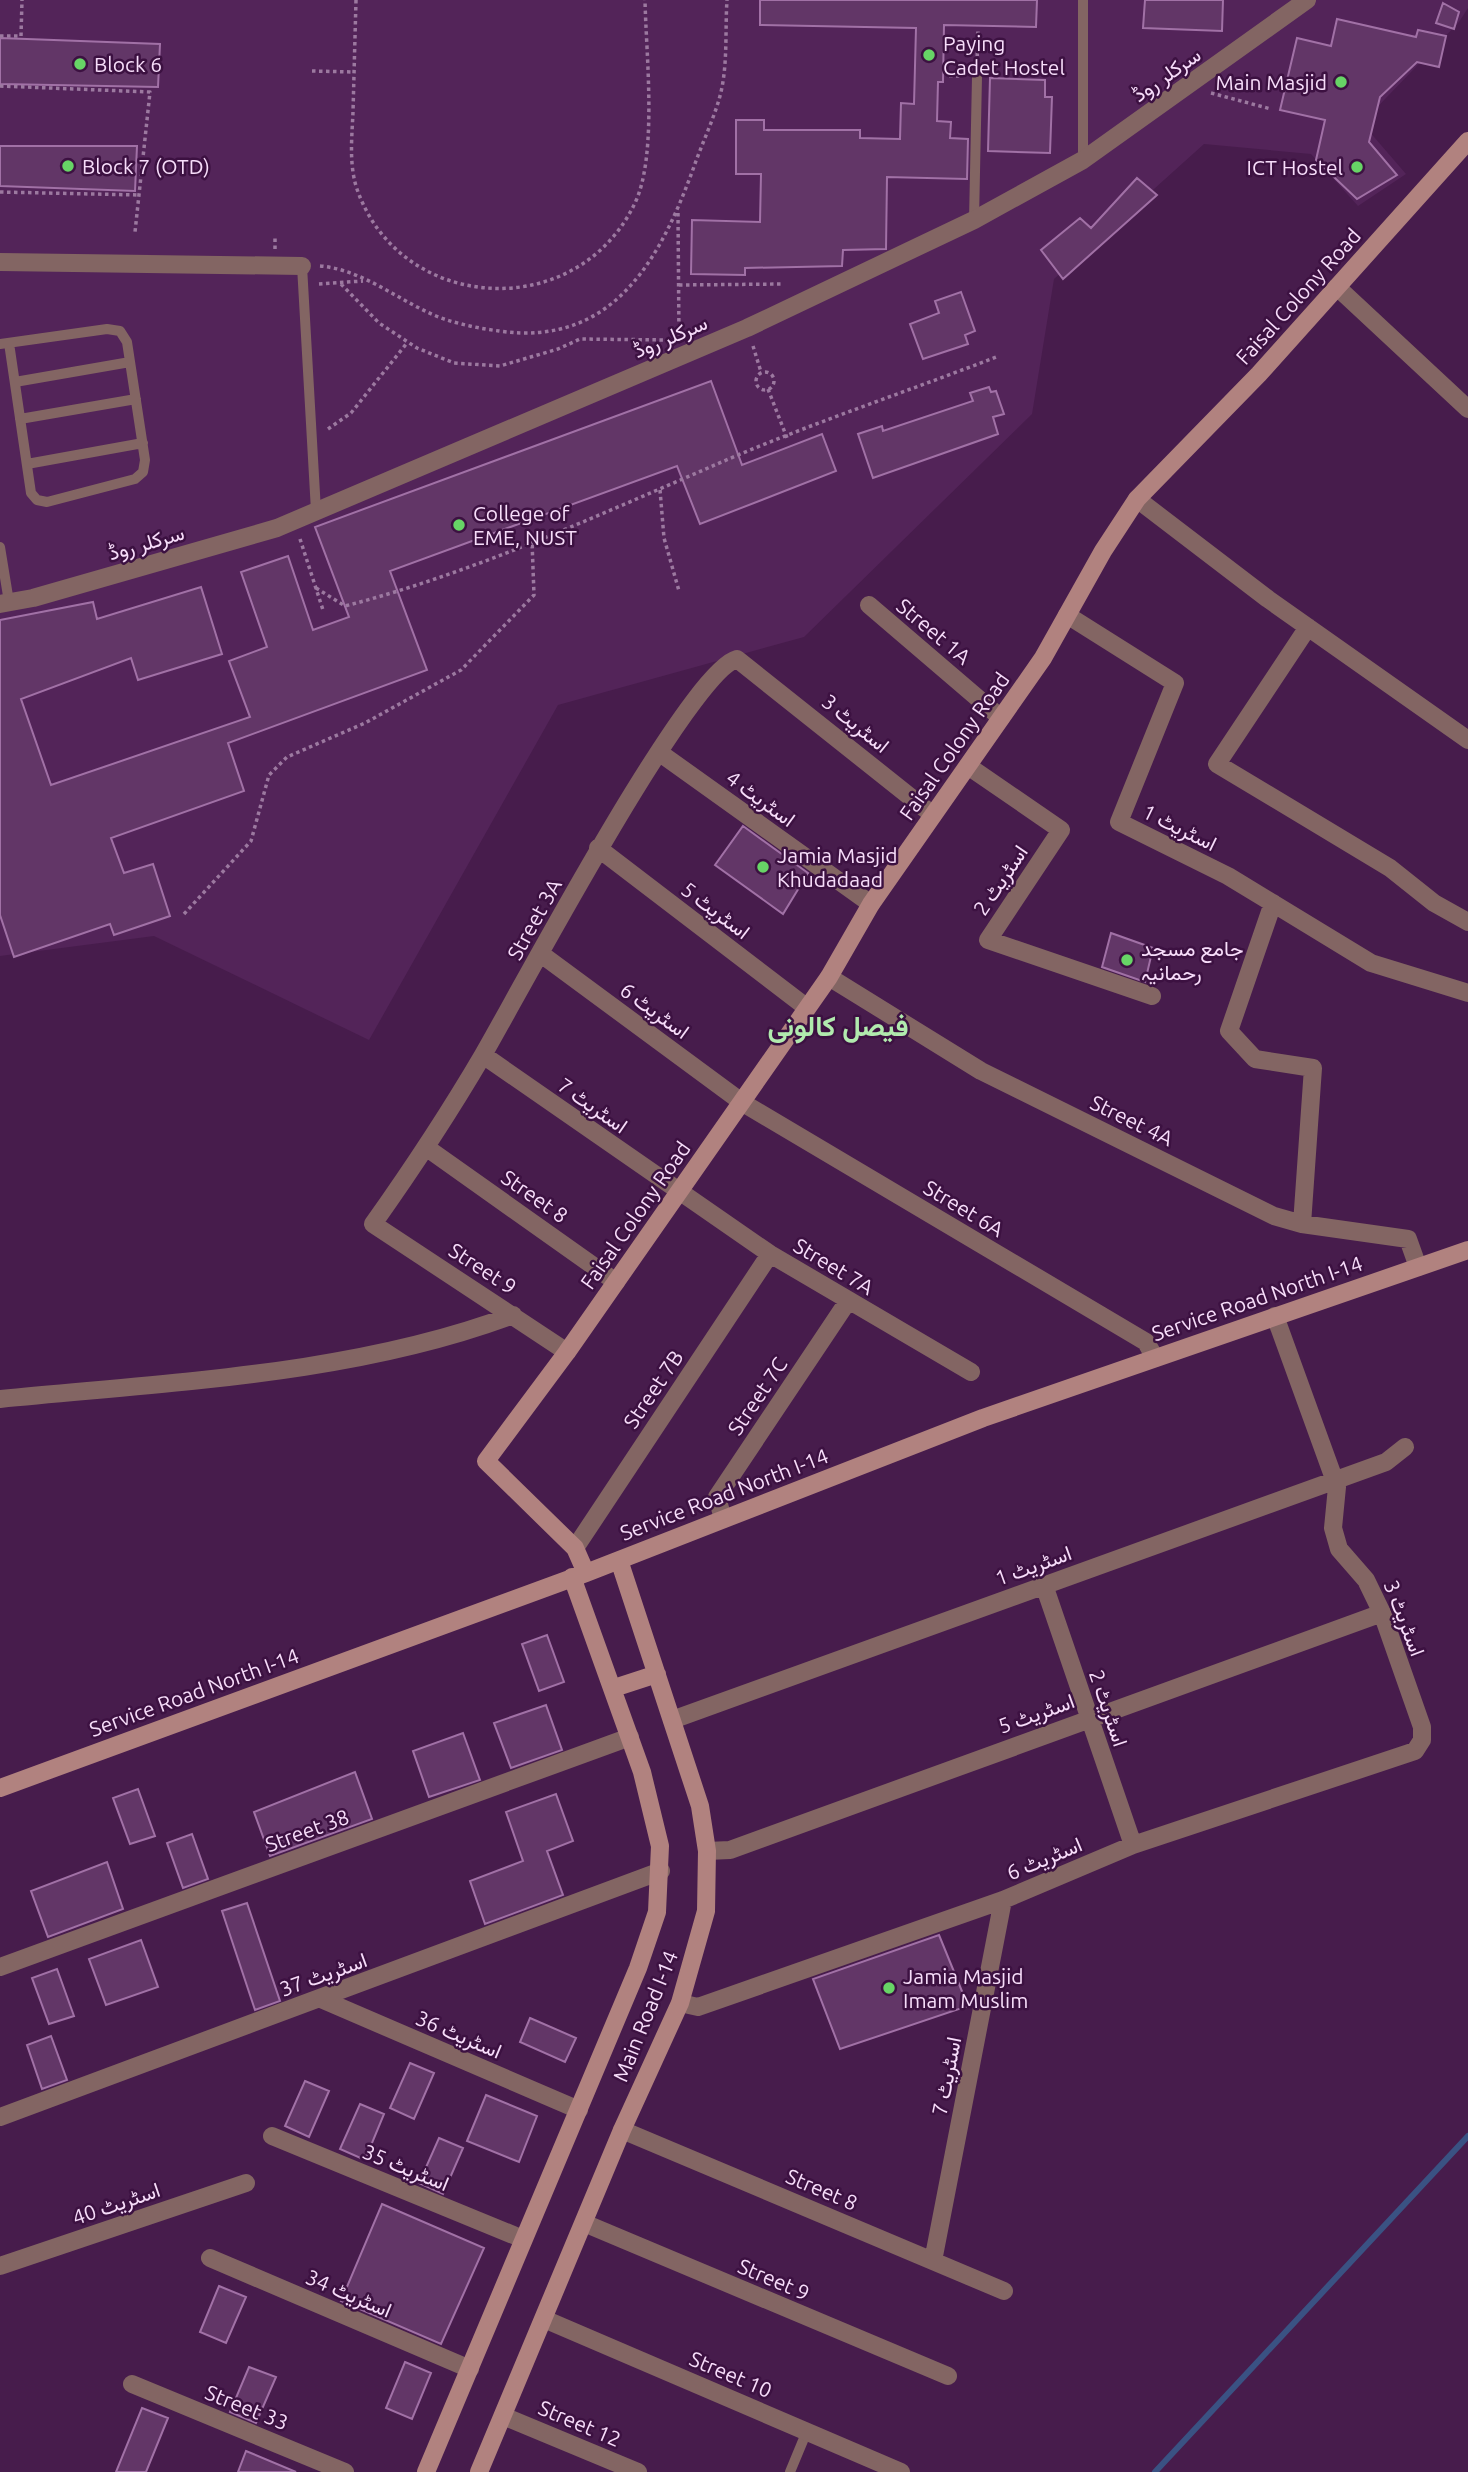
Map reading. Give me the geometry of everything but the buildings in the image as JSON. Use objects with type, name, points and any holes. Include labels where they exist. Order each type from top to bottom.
[{"type":"main road","name":"Faisal Colony Road","points":[[579,1575],[575,1548],[486,1461],[617,1282],[829,977],[871,904],[1044,658],[1103,551],[1137,499],[1337,287],[1468,141]]},
{"type":"main road","name":"Service Road North I-14","points":[[0,1788],[619,1560],[983,1418],[1468,1250]]},
{"type":"main road","name":"Main Road I-14","points":[[479,2472],[622,2130],[680,2003],[706,1911],[707,1851],[700,1806],[619,1560]]},
{"type":"main road","name":"Main Road I-14","points":[[426,2472],[579,2110],[642,1957],[657,1912],[661,1871],[660,1846],[650,1798],[579,1575]]},
{"type":"main road","points":[[614,1688],[657,1674]]},
{"type":"street","name":"سرکلر روڈ","points":[[4,603],[59,590],[294,520],[680,348],[747,328],[974,220],[1083,160],[1307,0]]},
{"type":"street","points":[[0,262],[302,275]]},
{"type":"street","points":[[1337,287],[1468,409]]},
{"type":"street","points":[[1137,499],[1308,627],[1468,740]]},
{"type":"street","name":"Street 1A","points":[[869,605],[1001,718]]},
{"type":"street","name":"اسٹریٹ 1","points":[[1067,615],[1175,682],[1119,822],[1228,876],[1371,963],[1468,993]]},
{"type":"street","points":[[1308,627],[1217,764],[1390,868],[1434,903],[1468,922]]},
{"type":"street","name":"Street 3A","points":[[373,1224],[427,1148],[541,954],[598,848],[660,753],[719,668],[737,659],[750,667]]},
{"type":"street","name":"اسٹریٹ 3","points":[[750,667],[933,815]]},
{"type":"street","name":"اسٹریٹ 4","points":[[660,753],[871,904]]},
{"type":"street","name":"اسٹریٹ 2","points":[[968,766],[1061,830],[988,940],[1152,996]]},
{"type":"street","name":"اسٹریٹ 5","points":[[598,848],[806,1007]]},
{"type":"street","points":[[1273,903],[1229,1031],[1255,1059],[1313,1068],[1302,1224]]},
{"type":"street","name":"اسٹریٹ 6","points":[[541,954],[743,1103]]},
{"type":"street","name":"Street 4A","points":[[829,977],[992,1077],[1274,1216],[1302,1224],[1408,1239],[1418,1267]]},
{"type":"street","name":"اسٹریٹ 7","points":[[483,1055],[677,1193]]},
{"type":"street","name":"Street 6A","points":[[743,1103],[1146,1342],[1155,1358]]},
{"type":"street","name":"Street 8","points":[[427,1148],[617,1282]]},
{"type":"street","name":"Street 7A","points":[[677,1193],[770,1254],[971,1372]]},
{"type":"street","name":"Street 9","points":[[373,1224],[567,1352]]},
{"type":"street","name":"Street 7B","points":[[575,1548],[770,1254]]},
{"type":"street","name":"Street 7C","points":[[723,1518],[717,1497],[848,1301]]},
{"type":"street","points":[[0,1399],[227,1376],[370,1355],[457,1334],[513,1315]]},
{"type":"street","name":"اسٹریٹ 3","points":[[1275,1316],[1337,1487],[1333,1528],[1339,1549],[1366,1580],[1382,1613],[1422,1727],[1422,1740]]},
{"type":"street","name":"اسٹریٹ 1","points":[[672,1720],[1386,1462],[1405,1447]]},
{"type":"street","name":"اسٹریٹ 2","points":[[1044,1585],[1087,1718],[1133,1845]]},
{"type":"street","name":"اسٹریٹ 5","points":[[707,1851],[730,1850],[1382,1613]]},
{"type":"street","name":"Street 38","points":[[0,1967],[630,1737]]},
{"type":"street","name":"اسٹریٹ 6","points":[[680,2003],[698,2007],[1003,1900],[1133,1845],[1415,1751],[1422,1740]]},
{"type":"street","name":"اسٹریٹ 37","points":[[0,2117],[661,1871]]},
{"type":"street","name":"اسٹریٹ 7","points":[[933,2261],[1003,1900]]},
{"type":"street","name":"اسٹریٹ 36","points":[[321,1999],[579,2110]]},
{"type":"street","name":"Street 8","points":[[622,2130],[1004,2291]]},
{"type":"street","name":"اسٹریٹ 35","points":[[272,2136],[523,2239]]},
{"type":"street","name":"اسٹریٹ 40","points":[[0,2266],[246,2183]]},
{"type":"street","name":"Street 9","points":[[584,2224],[947,2376]]},
{"type":"street","name":"اسٹریٹ 34","points":[[210,2258],[470,2369]]},
{"type":"street","name":"Street 10","points":[[544,2319],[901,2472]]},
{"type":"street","name":"Street 33","points":[[132,2384],[345,2472]]},
{"type":"street","name":"Street 12","points":[[503,2416],[638,2472]]},
{"type":"lane","points":[[1083,0],[1083,160]]},
{"type":"lane","points":[[974,220],[977,77]]},
{"type":"lane","points":[[302,275],[316,511]]},
{"type":"lane","points":[[107,328],[120,331],[127,342],[143,443],[144,472],[135,479],[47,502],[37,500],[31,492],[15,382],[4,344],[107,328]]},
{"type":"lane","points":[[15,382],[130,362]]},
{"type":"lane","points":[[20,419],[136,399]]},
{"type":"lane","points":[[27,464],[143,443]]},
{"type":"lane","points":[[0,547],[4,603]]},
{"type":"lane","points":[[790,2472],[807,2431]]},
{"type":"path","points":[[0,36],[20,36],[22,0]]},
{"type":"path","points":[[356,0],[351,164],[365,206],[390,243],[425,270],[467,286],[512,289],[534,286],[575,270],[594,257],[624,224],[643,184],[648,162],[645,0]]},
{"type":"path","points":[[302,275],[340,269],[446,320],[500,331],[540,333],[575,325],[617,301],[645,271],[678,211],[721,94],[727,0]]},
{"type":"path","points":[[312,71],[354,72]]},
{"type":"path","points":[[0,86],[150,92],[135,232]]},
{"type":"path","points":[[1188,87],[1271,109]]},
{"type":"path","points":[[0,192],[139,195]]},
{"type":"path","points":[[341,284],[379,323],[407,342],[454,363],[500,366],[558,349],[580,339],[680,348],[678,211]]},
{"type":"path","points":[[302,275],[341,284],[366,281]]},
{"type":"path","points":[[679,285],[783,284]]},
{"type":"path","points":[[747,328],[761,372],[756,384],[759,388],[768,389]]},
{"type":"path","points":[[311,440],[351,413],[407,342]]},
{"type":"path","points":[[316,589],[345,606],[399,592],[996,357]]},
{"type":"path","points":[[761,372],[773,378],[768,389],[787,438]]},
{"type":"path","points":[[660,490],[664,538],[679,591]]},
{"type":"path","points":[[294,520],[323,610]]},
{"type":"path","points":[[184,914],[251,841],[269,775],[287,757],[366,723],[429,691],[461,670],[534,595],[532,541]]},
{"type":"shaded area","name":"College of EME, NUST","points":[[0,0],[1468,0],[1468,8],[1459,22],[1362,123],[1406,174],[1358,206],[1311,154],[1204,144],[1054,279],[1032,414],[804,637],[558,705],[369,1040],[154,936],[0,956]]},
{"type":"waterway","points":[[1155,2472],[1468,2136]]},
{"type":"place","name":"Paying Cadet Hostel","points":[[929,55]]},
{"type":"place","name":"Block 6","points":[[80,64]]},
{"type":"place","name":"Main Masjid","points":[[1341,82]]},
{"type":"place","name":"Block 7 (OTD)","points":[[68,166]]},
{"type":"place","name":"ICT Hostel","points":[[1357,167]]},
{"type":"place","name":"College of EME, NUST","points":[[459,525]]},
{"type":"place","name":"Jamia Masjid Khudadaad","points":[[763,867]]},
{"type":"place","name":"جامع مسجد رحمانیہ","points":[[1127,960]]},
{"type":"place","name":"Jamia Masjid Imam Muslim","points":[[889,1988]]},
{"type":"district","name":"فیصل کالونی","points":[[838,1025]]}]
